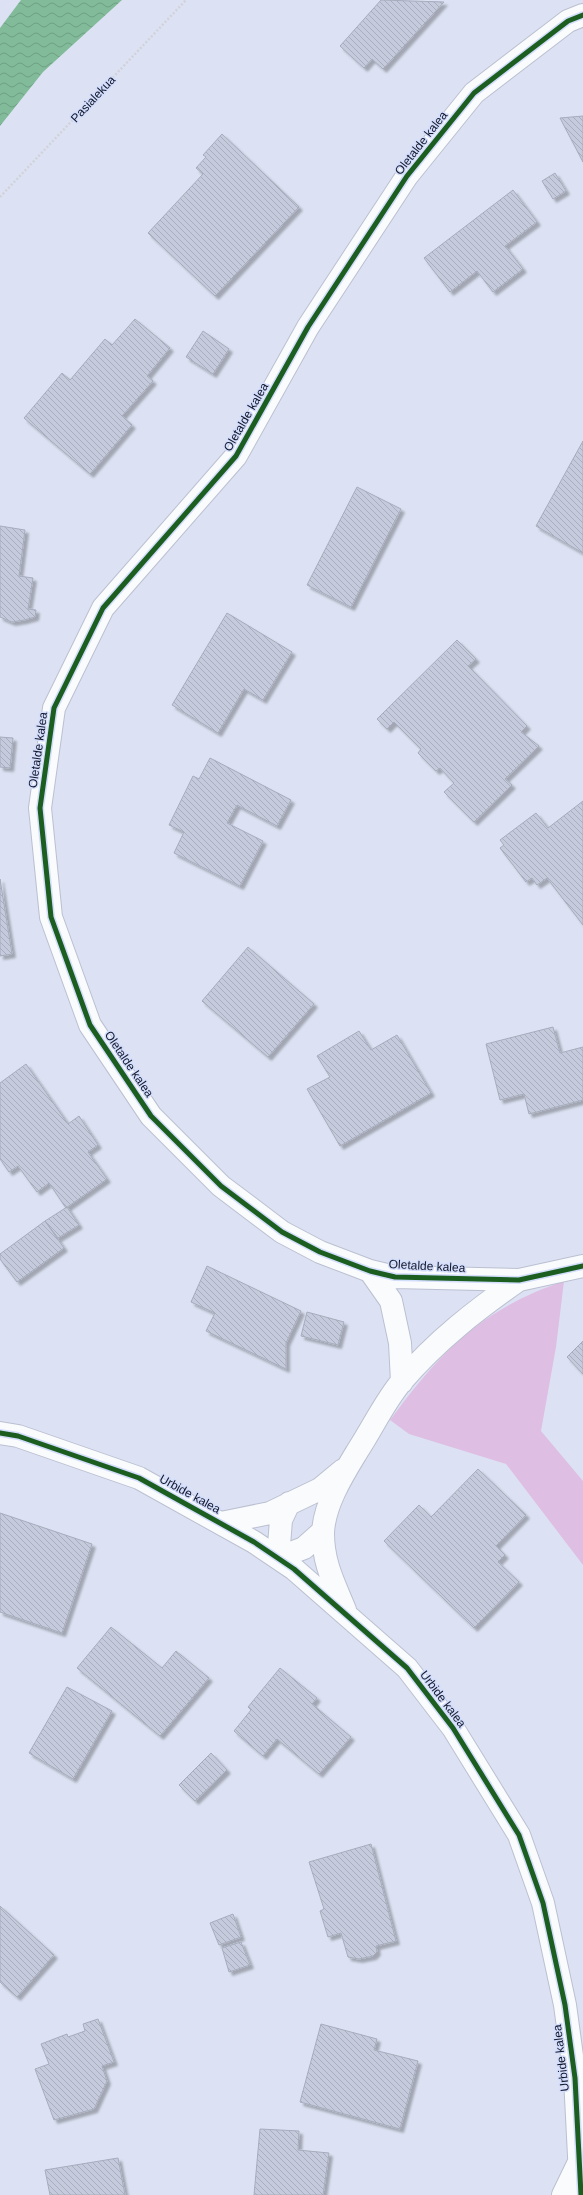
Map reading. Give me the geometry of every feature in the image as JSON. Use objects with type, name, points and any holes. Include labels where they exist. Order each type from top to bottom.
[{"type":"street","name":"Oletalde kalea","points":[[583,15],[568,21],[474,93],[407,176],[308,328],[236,456],[103,608],[54,708],[40,808],[51,918],[90,1025],[151,1116],[221,1186],[282,1232],[320,1252],[370,1271],[395,1277],[519,1280],[583,1266]]},
{"type":"street","name":"Oletalde kalea","points":[[370,1271],[391,1301],[400,1342],[402,1382]]},
{"type":"street","name":"Oletalde kalea","points":[[347,1467],[402,1382],[437,1344],[471,1314],[519,1280]]},
{"type":"street","name":"Urbide kalea","points":[[0,1433],[18,1436],[139,1478],[221,1523],[278,1558],[294,1569],[407,1668],[453,1728],[519,1835],[543,1903],[565,2004],[574,2078],[581,2195]]},
{"type":"street","points":[[221,1523],[270,1513],[320,1489],[347,1467]]},
{"type":"street","points":[[347,1467],[328,1509],[323,1531],[325,1560],[347,1615]]},
{"type":"street","points":[[289,1504],[281,1520],[278,1558],[304,1548],[323,1531]]},
{"type":"street","points":[[563,2195],[580,2159]]},
{"type":"shaded area","points":[[564,1281],[556,1347],[541,1431],[583,1481],[583,1565],[506,1464],[409,1434],[390,1420],[427,1373],[465,1335],[486,1319],[509,1305],[535,1292]]},
{"type":"water","points":[[21,0],[122,0],[43,72],[0,126],[0,28]]},
{"type":"building","points":[[381,0],[444,2],[383,69],[372,59],[364,68],[340,46]]},
{"type":"building","points":[[583,116],[583,162],[560,118]]},
{"type":"building","points":[[222,134],[299,207],[215,296],[148,233],[203,174],[196,168],[206,157],[203,155]]},
{"type":"building","points":[[555,173],[566,191],[553,199],[542,181]]},
{"type":"building","points":[[513,190],[537,222],[505,246],[523,269],[493,292],[477,271],[450,292],[424,258]]},
{"type":"building","points":[[135,319],[170,348],[147,376],[153,381],[122,416],[132,425],[90,474],[24,418],[62,373],[70,380],[105,339],[112,345]]},
{"type":"building","points":[[203,331],[229,349],[213,374],[186,357]]},
{"type":"building","points":[[583,441],[583,553],[536,526]]},
{"type":"building","points":[[357,487],[401,509],[351,607],[307,585]]},
{"type":"building","points":[[0,526],[25,530],[19,576],[33,578],[28,609],[36,610],[35,617],[12,622],[0,617]]},
{"type":"building","points":[[227,613],[292,652],[263,700],[244,689],[218,733],[172,705]]},
{"type":"building","points":[[457,640],[476,659],[468,666],[527,726],[521,732],[539,746],[505,779],[512,785],[474,822],[444,792],[454,783],[440,768],[436,771],[418,753],[421,749],[394,722],[387,729],[377,719]]},
{"type":"building","points":[[0,737],[13,738],[10,768],[0,767]]},
{"type":"building","points":[[210,758],[291,800],[277,826],[237,805],[227,823],[263,841],[240,886],[174,853],[184,832],[169,825],[193,776],[199,779]]},
{"type":"building","points":[[583,801],[583,925],[547,878],[537,885],[532,878],[526,882],[500,848],[504,845],[500,840],[536,813],[548,828]]},
{"type":"building","points":[[0,879],[12,954],[0,956]]},
{"type":"building","points":[[248,947],[314,1004],[268,1057],[202,1001]]},
{"type":"building","points":[[553,1027],[560,1053],[583,1047],[583,1100],[529,1114],[524,1094],[500,1100],[486,1044]]},
{"type":"building","points":[[359,1031],[371,1050],[397,1035],[431,1093],[340,1146],[307,1089],[330,1077],[317,1056]]},
{"type":"building","points":[[26,1064],[68,1124],[79,1116],[98,1145],[88,1152],[107,1179],[66,1208],[49,1183],[37,1192],[18,1166],[9,1172],[0,1159],[0,1083]]},
{"type":"building","points":[[67,1207],[79,1225],[58,1238],[45,1221]]},
{"type":"building","points":[[45,1221],[64,1248],[17,1282],[0,1259],[0,1254]]},
{"type":"building","points":[[207,1266],[301,1311],[286,1343],[286,1369],[206,1331],[215,1313],[191,1302]]},
{"type":"building","points":[[307,1312],[344,1322],[338,1345],[301,1336]]},
{"type":"building","points":[[583,1341],[583,1374],[567,1357]]},
{"type":"building","points":[[478,1469],[526,1515],[496,1546],[505,1555],[498,1562],[519,1582],[474,1628],[384,1541],[419,1505],[431,1517]]},
{"type":"building","points":[[0,1513],[92,1544],[62,1633],[0,1612]]},
{"type":"building","points":[[111,1627],[162,1668],[176,1651],[209,1678],[160,1736],[77,1668]]},
{"type":"building","points":[[280,1668],[317,1698],[312,1704],[351,1737],[319,1774],[277,1739],[263,1756],[234,1731],[251,1710],[248,1707]]},
{"type":"building","points":[[67,1687],[112,1711],[73,1779],[29,1753]]},
{"type":"building","points":[[211,1753],[227,1770],[195,1801],[179,1785]]},
{"type":"building","points":[[371,1844],[396,1941],[376,1946],[377,1952],[373,1956],[359,1959],[348,1957],[341,1933],[328,1937],[320,1911],[324,1909],[309,1862]]},
{"type":"building","points":[[0,1906],[54,1955],[17,1997],[0,1982]]},
{"type":"building","points":[[233,1914],[241,1937],[219,1945],[210,1923]]},
{"type":"building","points":[[241,1942],[250,1965],[229,1972],[222,1948]]},
{"type":"building","points":[[98,2019],[114,2062],[102,2066],[107,2081],[94,2109],[54,2120],[35,2069],[49,2064],[41,2044],[67,2034],[68,2037],[85,2031],[83,2024]]},
{"type":"building","points":[[321,2024],[377,2039],[374,2050],[418,2061],[400,2129],[300,2102]]},
{"type":"building","points":[[260,2129],[299,2131],[298,2150],[329,2153],[323,2195],[254,2195]]},
{"type":"building","points":[[118,2158],[125,2195],[50,2195],[45,2170]]},
{"type":"cycle path","points":[[583,15],[568,21],[474,93],[407,176],[308,327],[236,456],[103,608],[54,708],[40,808],[51,917],[90,1025],[151,1116],[221,1186],[282,1232],[320,1252],[370,1271],[395,1277],[519,1280],[583,1266]]},
{"type":"cycle path","points":[[0,1433],[18,1436],[139,1478],[254,1542],[294,1569],[407,1668],[453,1728],[519,1835],[543,1903],[565,2005],[575,2078],[581,2195]]}]
